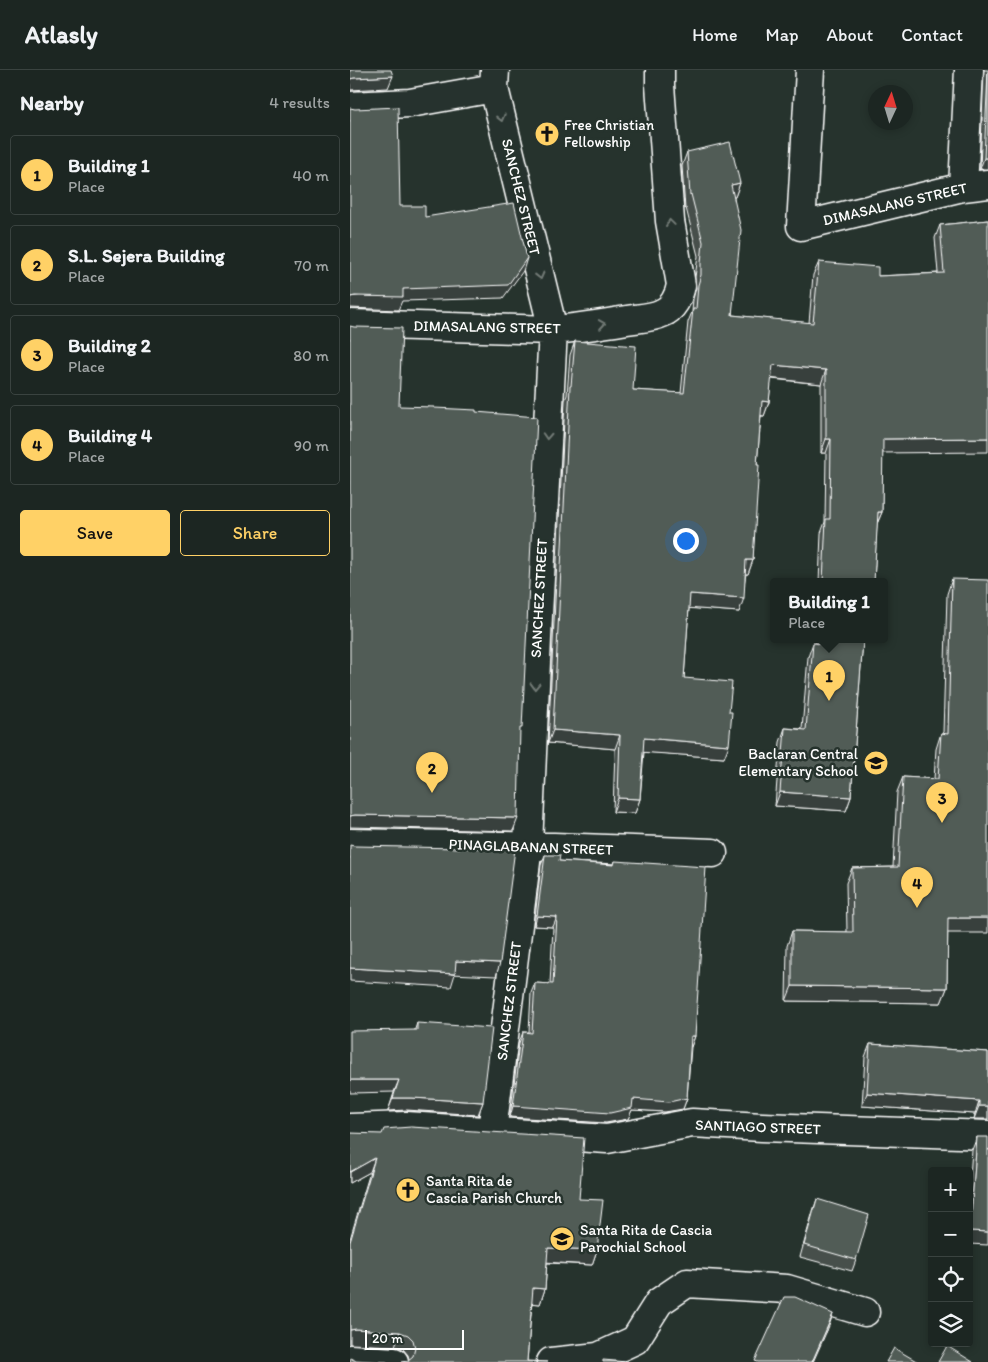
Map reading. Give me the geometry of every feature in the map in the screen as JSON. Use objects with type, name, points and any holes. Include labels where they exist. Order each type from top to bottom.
[{"type":"street","name":"DIMASALANG STREET","points":[[350,324],[553,330],[664,313],[674,304],[680,293],[681,285],[670,221],[660,70]]},
{"type":"street","name":"DIMASALANG STREET","points":[[810,70],[802,226],[975,186]]},
{"type":"street","points":[[970,70],[975,186]]},
{"type":"street","points":[[350,106],[410,103],[495,79]]},
{"type":"street","name":"SANCHEZ STREET","points":[[492,1131],[528,846],[553,330],[495,79]]},
{"type":"street","name":"PINAGLABANAN STREET","points":[[350,843],[528,846],[713,853]]},
{"type":"street","name":"SANTIAGO STREET","points":[[350,1128],[406,1126],[607,1139],[692,1123],[988,1135]]},
{"type":"street","points":[[551,1362],[598,1357],[635,1340],[658,1302],[687,1283],[787,1289],[865,1312]]},
{"type":"street","points":[[350,1359],[394,1362]]},
{"type":"building","points":[[350,70],[391,70],[393,76],[350,79]]},
{"type":"building","points":[[988,72],[988,158],[984,158]]},
{"type":"building","points":[[398,107],[400,206],[425,206],[425,217],[514,203],[527,258],[508,285],[403,289],[403,297],[350,297],[350,108]]},
{"type":"building","points":[[730,142],[740,183],[731,185],[741,230],[732,315],[813,323],[819,262],[878,267],[878,276],[944,273],[940,225],[988,220],[988,438],[883,439],[882,512],[878,512],[874,578],[823,578],[826,519],[830,519],[831,439],[826,439],[826,370],[773,365],[769,402],[762,401],[753,560],[746,560],[744,598],[690,594],[684,678],[732,682],[729,712],[732,712],[729,745],[644,738],[640,799],[618,798],[620,735],[553,730],[570,386],[575,341],[636,346],[633,390],[684,393],[693,309],[696,309],[698,285],[701,275],[703,242],[690,195],[687,152]]},
{"type":"building","points":[[350,326],[402,328],[399,406],[476,410],[476,412],[537,417],[522,728],[520,728],[518,818],[350,816]]},
{"type":"building","points":[[952,579],[988,580],[988,918],[948,918],[947,988],[792,986],[792,931],[853,932],[852,868],[898,867],[903,777],[938,779],[941,733],[948,734]]},
{"type":"building","points":[[813,643],[863,643],[851,797],[780,792],[785,728],[806,730]]},
{"type":"building","points":[[350,845],[515,849],[500,963],[456,961],[455,974],[350,968]]},
{"type":"building","points":[[545,855],[560,855],[559,861],[614,865],[615,861],[706,867],[695,1036],[691,1036],[687,1098],[669,1102],[633,1099],[632,1108],[610,1113],[513,1106],[523,1032],[532,1033],[535,983],[553,984],[557,917],[537,916]]},
{"type":"building","points":[[417,1023],[492,1028],[483,1102],[393,1098],[399,1080],[350,1080],[350,1031],[417,1030]]},
{"type":"building","points":[[870,1044],[988,1052],[988,1106],[979,1106],[979,1101],[867,1093]]},
{"type":"building","points":[[411,1127],[584,1138],[579,1199],[603,1200],[597,1250],[548,1248],[545,1289],[533,1288],[527,1361],[547,1362],[402,1362],[407,1361],[413,1356],[415,1348],[413,1340],[408,1335],[400,1332],[350,1330],[350,1242],[375,1158],[350,1172],[350,1133],[382,1134],[384,1129]]},
{"type":"building","points":[[977,1137],[988,1137],[988,1232],[973,1231],[973,1191]]},
{"type":"building","points":[[817,1199],[869,1215],[856,1260],[804,1245]]},
{"type":"building","points":[[784,1297],[795,1297],[833,1314],[812,1362],[755,1361]]},
{"type":"building","points":[[946,1347],[949,1347],[973,1362],[938,1362]]},
{"type":"building","points":[[894,1348],[918,1362],[886,1362]]},
{"type":"building","points":[[350,1358],[354,1360],[387,1362],[350,1362]]},
{"type":"building","points":[[603,1360],[627,1362],[603,1362]]},
{"type":"place","name":"Free Christian Fellowship","points":[[547,134]]},
{"type":"place","name":"Building 1","points":[[829,701]]},
{"type":"place","name":"Baclaran Central Elementary School","points":[[876,763]]},
{"type":"place","name":"S.L. Sejera Building","points":[[432,793]]},
{"type":"place","name":"Building 2","points":[[942,823]]},
{"type":"place","name":"Building 4","points":[[917,908]]},
{"type":"place","name":"Santa Rita de Cascia Parish Church","points":[[408,1190]]},
{"type":"place","name":"Santa Rita de Cascia Parochial School","points":[[562,1239]]}]
